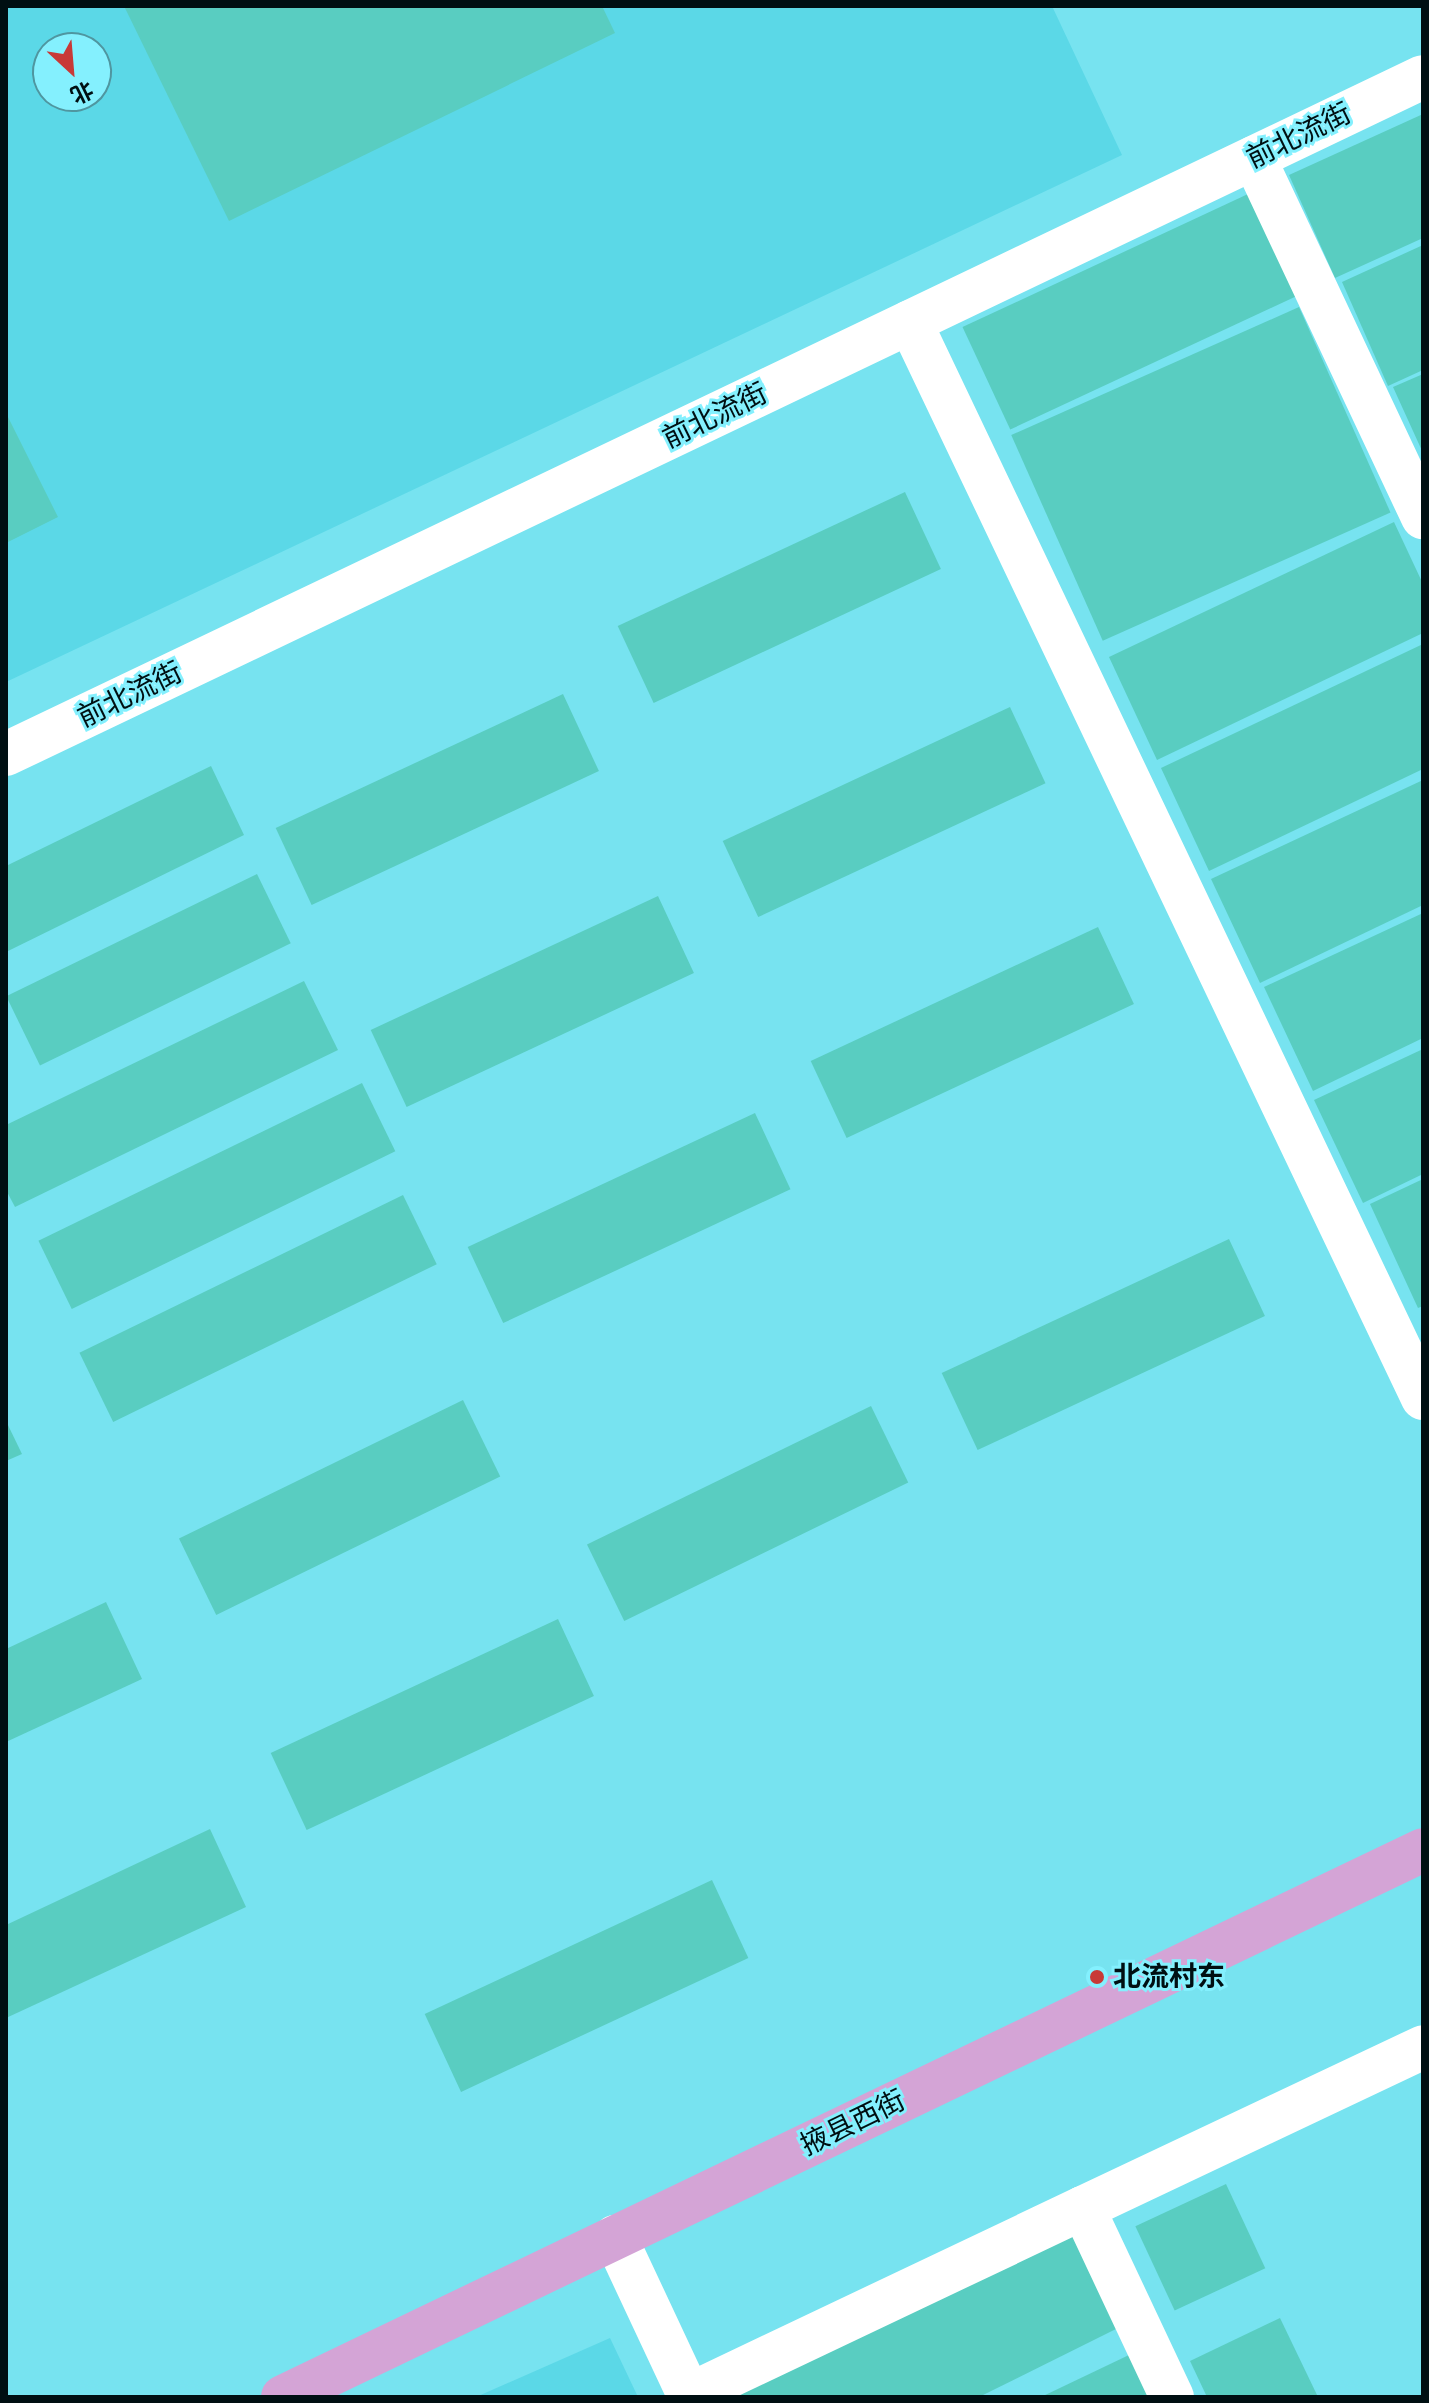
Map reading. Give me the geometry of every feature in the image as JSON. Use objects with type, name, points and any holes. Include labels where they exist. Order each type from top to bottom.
[{"type":"main road","name":"掖县西街","points":[[283,2397],[1423,1850]]},
{"type":"street","name":"前北流街","points":[[6,754],[1423,77]]},
{"type":"street","points":[[1254,158],[1423,517]]},
{"type":"street","points":[[910,322],[1423,1398]]},
{"type":"street","points":[[615,2237],[689,2396],[1423,2047]]},
{"type":"street","points":[[1083,2208],[1172,2397]]},
{"type":"shaded area","points":[[6,6],[1052,6],[1122,155],[6,682]]},
{"type":"shaded area","points":[[610,2338],[638,2397],[476,2397]]},
{"type":"building","points":[[124,6],[602,6],[615,33],[229,221]]},
{"type":"building","points":[[1423,114],[1423,238],[1335,278],[1289,175]]},
{"type":"building","points":[[1248,194],[1296,296],[1010,430],[963,327]]},
{"type":"building","points":[[1423,245],[1423,370],[1388,386],[1342,282]]},
{"type":"building","points":[[1299,307],[1391,513],[1103,641],[1011,435]]},
{"type":"building","points":[[1423,374],[1423,453],[1393,387]]},
{"type":"building","points":[[6,413],[58,517],[6,543]]},
{"type":"building","points":[[905,492],[941,569],[654,703],[618,626]]},
{"type":"building","points":[[1394,522],[1423,584],[1423,633],[1157,760],[1109,657]]},
{"type":"building","points":[[1423,644],[1423,769],[1209,871],[1161,768]]},
{"type":"building","points":[[563,694],[599,771],[312,905],[276,828]]},
{"type":"building","points":[[1010,707],[1045,783],[758,917],[723,841]]},
{"type":"building","points":[[211,766],[244,835],[6,952],[6,866]]},
{"type":"building","points":[[1423,780],[1423,905],[1260,983],[1211,879]]},
{"type":"building","points":[[257,874],[291,943],[40,1066],[6,996]]},
{"type":"building","points":[[658,896],[694,973],[407,1107],[371,1030]]},
{"type":"building","points":[[1423,913],[1423,1038],[1313,1091],[1264,987]]},
{"type":"building","points":[[1098,927],[1134,1004],[847,1138],[811,1061]]},
{"type":"building","points":[[304,981],[338,1050],[15,1207],[6,1190],[6,1125]]},
{"type":"building","points":[[1423,1049],[1423,1174],[1363,1203],[1314,1100]]},
{"type":"building","points":[[362,1083],[395,1151],[72,1309],[38,1241]]},
{"type":"building","points":[[755,1113],[790,1189],[503,1323],[468,1247]]},
{"type":"building","points":[[1423,1179],[1423,1306],[1418,1308],[1370,1204]]},
{"type":"building","points":[[403,1195],[437,1264],[113,1422],[79,1353]]},
{"type":"building","points":[[1229,1239],[1265,1316],[978,1450],[942,1373]]},
{"type":"building","points":[[463,1400],[500,1476],[216,1615],[179,1539]]},
{"type":"building","points":[[871,1406],[908,1482],[624,1621],[587,1545]]},
{"type":"building","points":[[6,1421],[22,1454],[6,1461]]},
{"type":"building","points":[[106,1602],[142,1679],[6,1742],[6,1649]]},
{"type":"building","points":[[558,1619],[594,1696],[307,1830],[271,1753]]},
{"type":"building","points":[[210,1829],[246,1907],[6,2018],[6,1925]]},
{"type":"building","points":[[712,1880],[748,1958],[461,2092],[425,2014]]},
{"type":"building","points":[[1226,2184],[1265,2268],[1175,2311],[1135,2226]]},
{"type":"building","points":[[1077,2230],[1120,2327],[979,2397],[734,2397]]},
{"type":"building","points":[[1280,2318],[1318,2397],[1207,2397],[1190,2361]]},
{"type":"building","points":[[1129,2355],[1149,2397],[1041,2397]]},
{"type":"place","name":"北流村东","points":[[1097,1977]]}]
